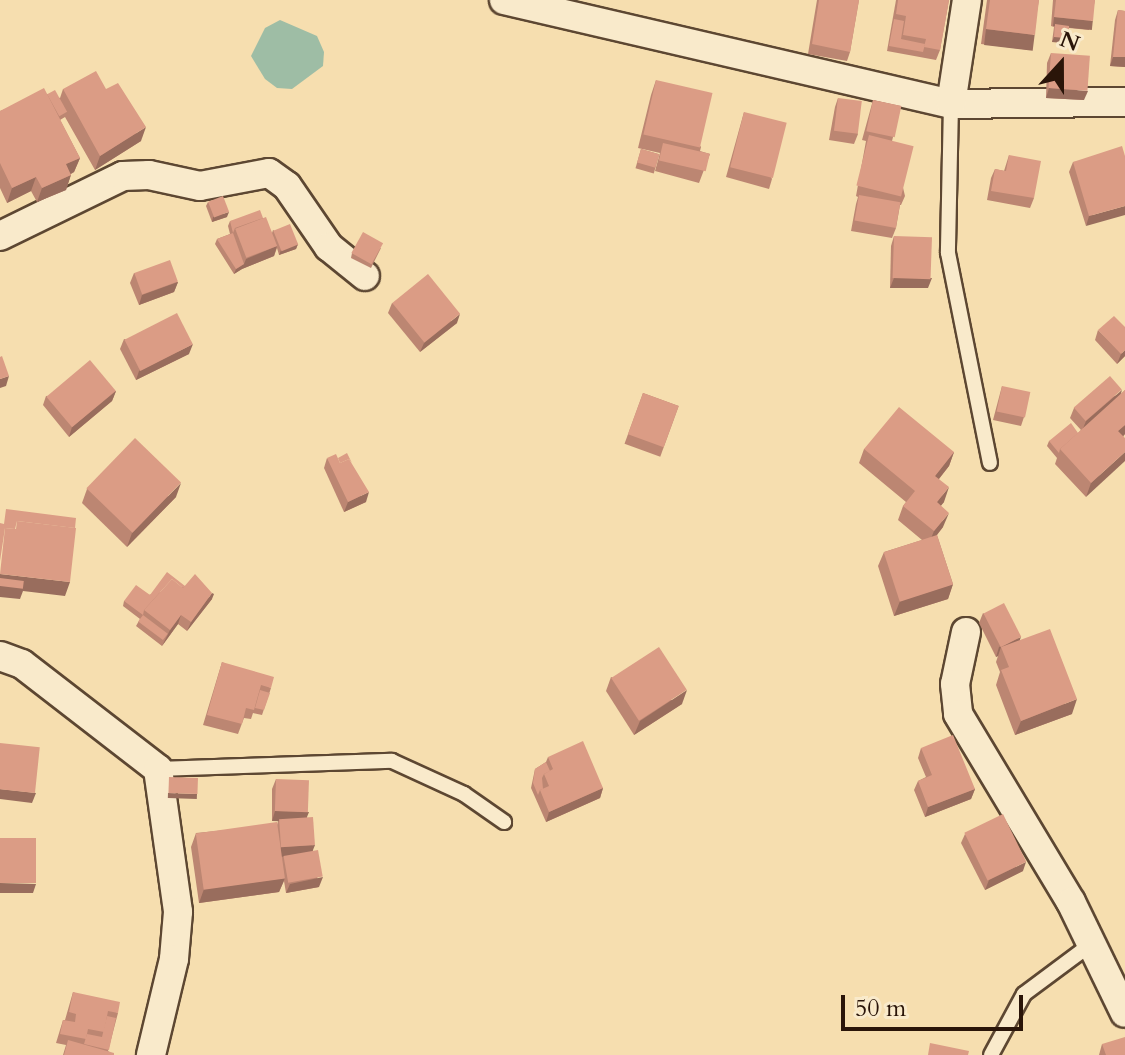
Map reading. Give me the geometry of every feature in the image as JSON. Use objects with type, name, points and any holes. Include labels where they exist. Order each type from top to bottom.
[{"type":"street","points":[[504,0],[951,104],[1125,102]]},
{"type":"street","points":[[951,104],[967,0]]},
{"type":"street","points":[[0,236],[123,176],[149,175],[200,186],[269,173],[287,186],[329,247],[365,276]]},
{"type":"street","points":[[966,632],[955,684],[958,714],[1091,944],[1125,1013]]},
{"type":"street","points":[[0,656],[22,664],[158,769],[178,912],[174,959],[151,1055]]},
{"type":"lane","points":[[951,104],[948,253],[990,463]]},
{"type":"lane","points":[[158,769],[392,761],[464,794],[504,822]]},
{"type":"lane","points":[[991,1055],[1024,994],[1091,944]]},
{"type":"shaded area","points":[[280,20],[317,36],[324,52],[323,66],[292,89],[277,88],[265,79],[251,56],[265,28]]},
{"type":"building","points":[[819,0],[859,0],[850,52],[812,44]]},
{"type":"building","points":[[898,0],[949,0],[940,50],[924,47],[926,39],[903,35],[906,16],[896,14]]},
{"type":"building","points":[[990,0],[1039,0],[1035,35],[986,29]]},
{"type":"building","points":[[1056,0],[1095,0],[1093,21],[1054,17]]},
{"type":"building","points":[[1118,10],[1125,11],[1125,57],[1113,57]]},
{"type":"building","points":[[894,19],[904,21],[901,39],[925,44],[923,52],[889,46]]},
{"type":"building","points":[[1055,24],[1069,26],[1069,38],[1054,37]]},
{"type":"building","points":[[1051,53],[1090,56],[1087,91],[1049,88]]},
{"type":"building","points":[[96,71],[106,89],[118,83],[146,127],[100,156],[63,89]]},
{"type":"building","points":[[656,80],[713,93],[700,148],[643,135]]},
{"type":"building","points":[[44,88],[80,158],[66,164],[71,175],[42,188],[36,177],[12,188],[0,163],[0,111]]},
{"type":"building","points":[[55,90],[67,112],[59,116],[47,94]]},
{"type":"building","points":[[838,98],[862,101],[858,134],[834,131]]},
{"type":"building","points":[[873,100],[901,106],[895,137],[866,131]]},
{"type":"building","points":[[744,112],[787,123],[773,178],[730,167]]},
{"type":"building","points":[[869,135],[914,146],[901,197],[856,185]]},
{"type":"building","points":[[663,143],[710,154],[706,171],[659,161]]},
{"type":"building","points":[[1122,146],[1125,156],[1125,206],[1089,216],[1073,162]]},
{"type":"building","points":[[641,149],[659,154],[655,168],[637,162]]},
{"type":"building","points":[[1009,155],[1041,161],[1034,198],[991,191],[995,169],[1006,171]]},
{"type":"building","points":[[859,195],[900,202],[896,228],[854,221]]},
{"type":"building","points":[[223,196],[229,212],[214,218],[208,202]]},
{"type":"building","points":[[260,210],[263,218],[235,228],[233,233],[230,221]]},
{"type":"building","points":[[266,217],[277,246],[246,258],[235,229]]},
{"type":"building","points":[[290,224],[298,244],[282,251],[273,231]]},
{"type":"building","points":[[363,232],[383,243],[371,264],[351,253]]},
{"type":"building","points":[[233,233],[244,264],[236,269],[217,239]]},
{"type":"building","points":[[894,236],[932,237],[931,279],[893,278]]},
{"type":"building","points":[[170,260],[178,282],[142,295],[134,273]]},
{"type":"building","points":[[428,274],[460,314],[424,343],[392,303]]},
{"type":"building","points":[[177,313],[193,344],[140,371],[124,340]]},
{"type":"building","points":[[1114,316],[1125,327],[1125,350],[1121,354],[1098,330]]},
{"type":"building","points":[[0,357],[9,376],[0,379]]},
{"type":"building","points":[[90,360],[116,391],[72,427],[46,397]]},
{"type":"building","points":[[1110,376],[1122,390],[1086,421],[1074,407]]},
{"type":"building","points":[[1002,386],[1030,392],[1025,417],[997,411]]},
{"type":"building","points":[[1125,390],[1125,425],[1118,431],[1125,438],[1125,452],[1091,483],[1060,449]]},
{"type":"building","points":[[643,393],[679,406],[664,447],[628,434]]},
{"type":"building","points":[[899,407],[954,452],[935,476],[949,487],[937,502],[949,513],[934,531],[903,506],[915,491],[864,449]]},
{"type":"building","points":[[1071,423],[1078,433],[1059,453],[1049,441]]},
{"type":"building","points":[[135,438],[181,482],[132,533],[86,488]]},
{"type":"building","points":[[347,453],[352,463],[349,459],[340,463],[338,458]]},
{"type":"building","points":[[336,454],[340,463],[349,459],[369,492],[348,502],[327,458]]},
{"type":"building","points":[[6,509],[76,518],[75,528],[17,521],[15,529],[5,528],[0,561],[0,523],[4,524]]},
{"type":"building","points":[[17,521],[76,528],[70,582],[0,574],[5,528],[16,529]]},
{"type":"building","points":[[937,535],[953,584],[900,602],[884,552]]},
{"type":"building","points":[[167,572],[185,586],[183,588],[172,579],[143,615],[124,601],[136,585],[150,595]]},
{"type":"building","points":[[195,574],[212,593],[191,622],[181,615],[170,630],[144,610],[172,579],[183,588]]},
{"type":"building","points":[[0,578],[24,581],[23,589],[0,586]]},
{"type":"building","points":[[1004,603],[1021,637],[1001,647],[984,613]]},
{"type":"building","points":[[143,615],[168,634],[163,640],[138,621]]},
{"type":"building","points":[[1050,629],[1077,699],[1021,721],[1001,670],[1009,667],[1001,647]]},
{"type":"building","points":[[659,647],[687,690],[639,721],[611,678]]},
{"type":"building","points":[[222,662],[274,677],[271,688],[261,685],[254,710],[246,708],[242,724],[207,715]]},
{"type":"building","points":[[260,690],[270,693],[264,710],[255,708]]},
{"type":"building","points":[[953,735],[975,789],[928,807],[918,781],[932,775],[921,748]]},
{"type":"building","points":[[583,741],[603,788],[549,812],[540,790],[549,786],[544,774],[553,769],[548,757]]},
{"type":"building","points":[[0,743],[40,747],[35,793],[0,789]]},
{"type":"building","points":[[546,762],[550,771],[542,778],[543,789],[538,795],[533,783],[535,769]]},
{"type":"building","points":[[169,777],[198,778],[197,794],[168,793]]},
{"type":"building","points":[[276,779],[309,780],[308,812],[275,811]]},
{"type":"building","points":[[1003,814],[1026,862],[988,880],[964,833]]},
{"type":"building","points":[[313,817],[315,845],[281,847],[279,819]]},
{"type":"building","points":[[277,822],[285,878],[204,890],[196,833]]},
{"type":"building","points":[[0,838],[36,838],[36,883],[0,883]]},
{"type":"building","points":[[318,850],[323,877],[288,883],[284,856]]},
{"type":"building","points":[[73,992],[120,1002],[118,1013],[108,1011],[104,1032],[88,1029],[86,1039],[60,1034],[63,1020],[75,1022],[76,1014],[69,1012]]},
{"type":"building","points":[[107,1016],[116,1018],[109,1050],[84,1044],[87,1034],[102,1037]]},
{"type":"building","points":[[1125,1037],[1125,1055],[1106,1055],[1102,1044]]},
{"type":"building","points":[[68,1040],[114,1053],[114,1055],[64,1055]]},
{"type":"building","points":[[930,1043],[969,1051],[968,1055],[928,1055]]}]
